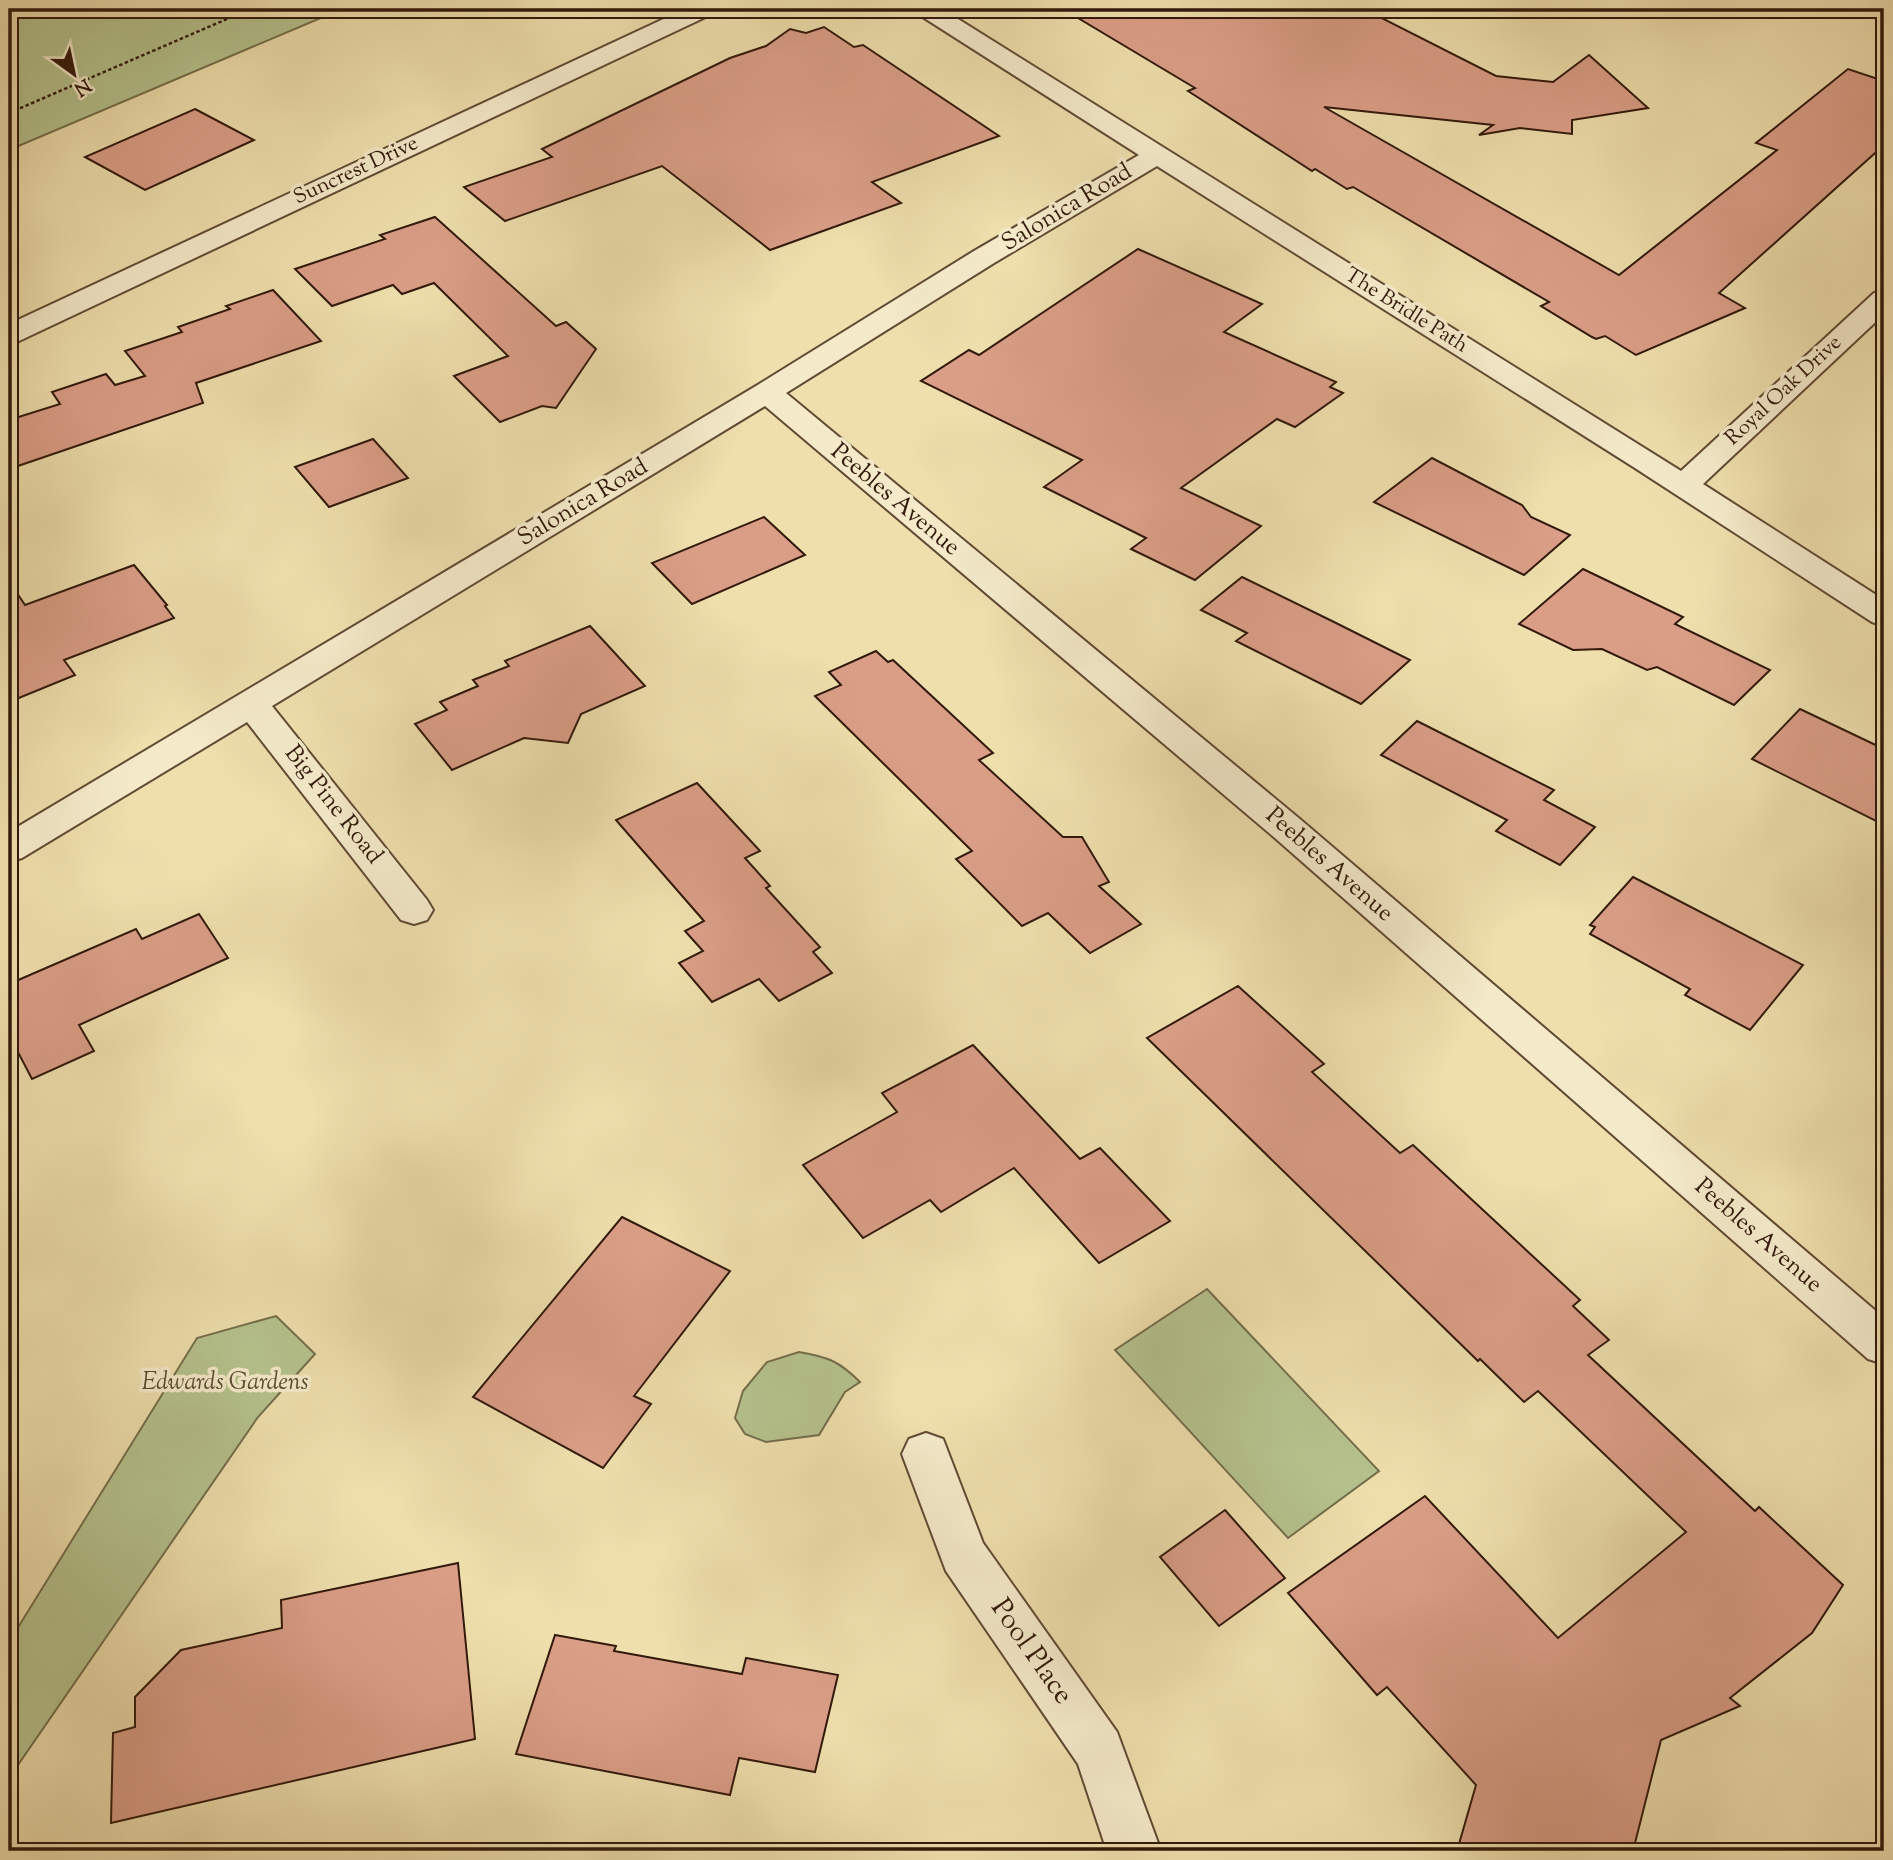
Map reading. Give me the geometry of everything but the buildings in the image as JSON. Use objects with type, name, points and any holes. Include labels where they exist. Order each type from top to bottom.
[{"type":"street","name":"Suncrest Drive","points":[[9,335],[704,9]]},
{"type":"street","name":"The Bridle Path","points":[[926,9],[1156,156],[1685,484],[1884,615]]},
{"type":"street","name":"Salonica Road","points":[[9,849],[767,393],[984,257],[1156,156]]},
{"type":"street","name":"Royal Oak Drive","points":[[1685,484],[1884,299]]},
{"type":"street","name":"Peebles Avenue","points":[[767,393],[1299,838],[1884,1346]]},
{"type":"street","name":"Big Pine Road","points":[[250,702],[414,910]]},
{"type":"street","name":"Pool Place","points":[[926,1454],[963,1555],[1099,1751],[1134,1851]]},
{"type":"path","points":[[9,113],[250,9]]},
{"type":"green space","points":[[9,9],[342,9],[9,150]]},
{"type":"green space","points":[[1207,1289],[1379,1471],[1288,1538],[1115,1350]]},
{"type":"green space","name":"Edwards Gardens","points":[[276,1316],[315,1354],[258,1417],[9,1778],[9,1642],[197,1338]]},
{"type":"green space","points":[[799,1352],[832,1361],[860,1382],[845,1392],[819,1435],[766,1442],[745,1434],[735,1418],[743,1391],[767,1362]]}]
